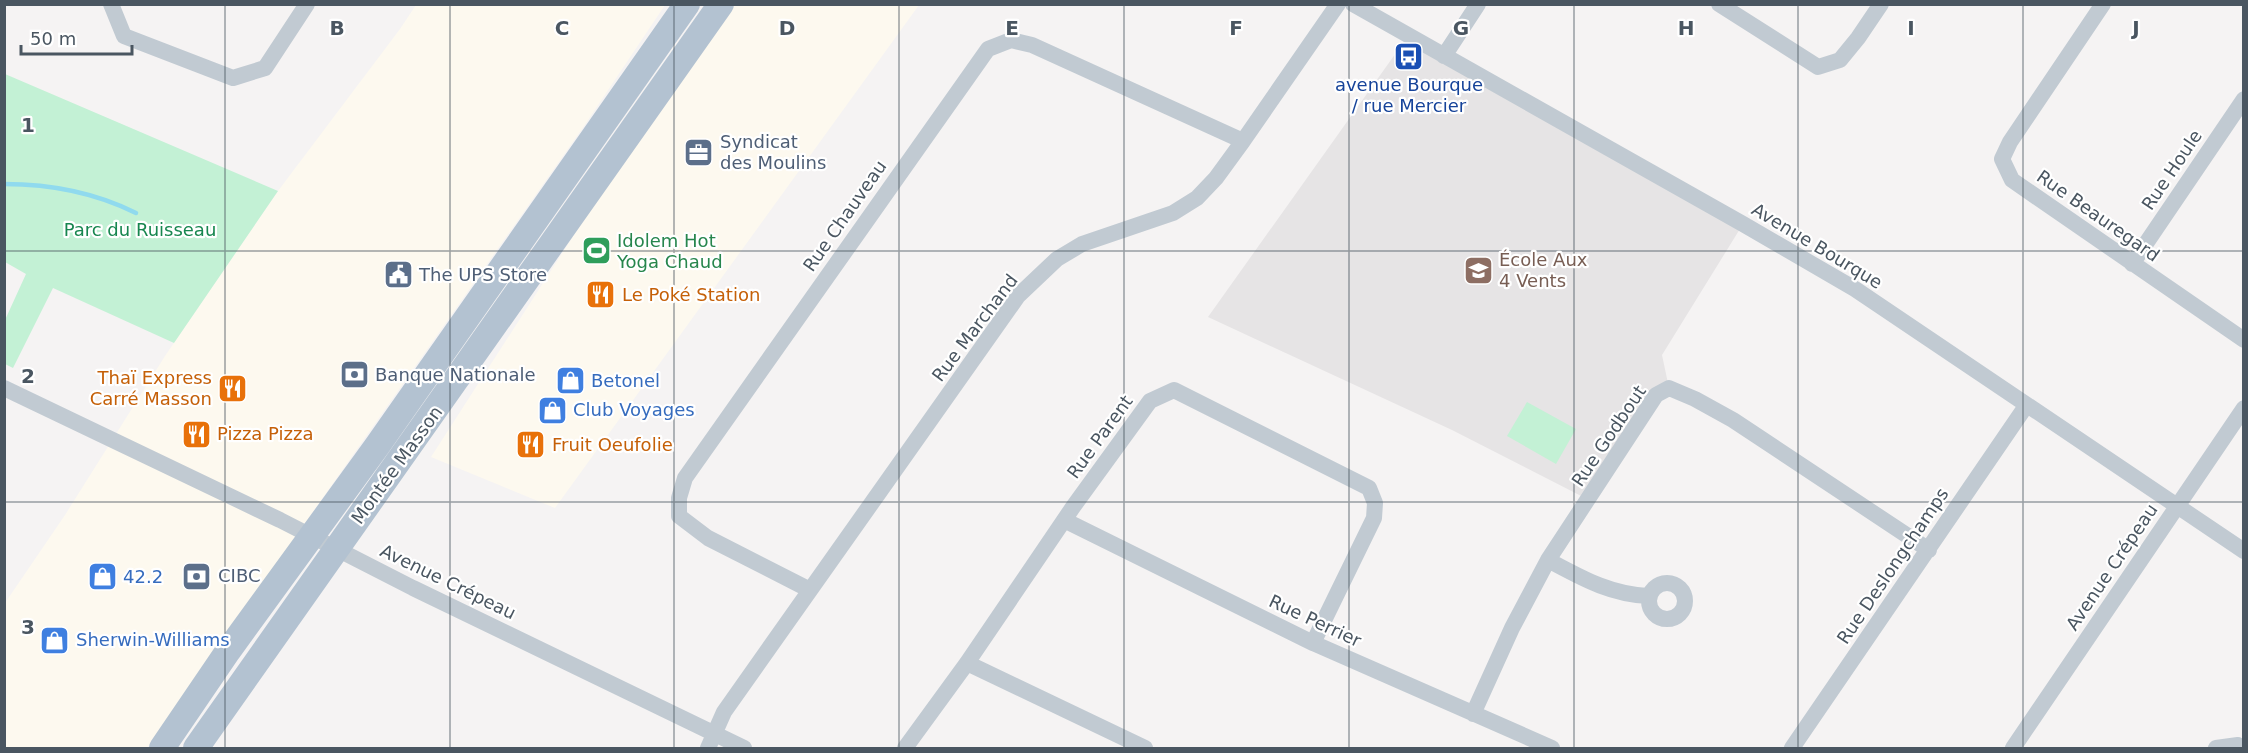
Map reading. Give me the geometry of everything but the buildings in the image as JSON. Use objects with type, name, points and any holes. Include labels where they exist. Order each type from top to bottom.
[{"type":"main road","name":"Montée Masson","points":[[162,748],[228,651],[313,536],[687,4]]},
{"type":"main road","name":"Montée Masson","points":[[196,748],[721,4]]},
{"type":"main road","points":[[569,174],[590,189]]},
{"type":"street","points":[[111,4],[124,36],[233,78],[265,68],[307,4]]},
{"type":"street","name":"Rue Marchand","points":[[711,742],[724,712],[1018,296],[1057,259],[1082,244],[1173,213],[1197,198],[1243,141],[1338,4]]},
{"type":"street","name":"Avenue Bourque","points":[[1353,4],[1809,262],[1872,301],[2244,551]]},
{"type":"street","points":[[1444,56],[1478,4]]},
{"type":"street","points":[[1719,4],[1818,67],[1840,60],[1881,4]]},
{"type":"street","name":"Rue Beauregard","points":[[2103,4],[2010,142],[2002,159],[2012,180],[2244,340]]},
{"type":"street","name":"Rue Chauveau","points":[[810,590],[708,538],[679,516],[679,498],[685,478],[988,49],[1011,40],[1032,45],[1243,141]]},
{"type":"street","name":"Rue Houle","points":[[2132,264],[2244,99]]},
{"type":"street","name":"Avenue Crépeau","points":[[4,388],[313,536],[711,742],[744,748]]},
{"type":"street","name":"Rue Godbout","points":[[1473,714],[1512,628],[1548,560],[1656,395],[1669,388],[1734,420],[1929,550]]},
{"type":"street","name":"Rue Parent","points":[[905,748],[1150,401],[1174,390],[1369,488],[1375,503],[1374,518],[1313,643]]},
{"type":"street","name":"Rue Deslongchamps","points":[[1792,748],[2026,406]]},
{"type":"street","name":"Avenue Crépeau","points":[[2013,748],[2244,408]]},
{"type":"street","name":"Rue Perrier","points":[[1064,520],[1313,643],[1552,748]]},
{"type":"street","points":[[1548,560],[1598,586],[1626,595],[1648,596]]},
{"type":"street","points":[[967,663],[1145,748]]},
{"type":"street","points":[[2216,748],[2238,744],[2243,748]]},
{"type":"shaded area","points":[[416,5],[665,5],[584,126],[147,748],[5,748],[5,603],[65,515],[165,356],[278,191]]},
{"type":"shaded area","points":[[722,5],[919,5],[555,508],[431,457]]},
{"type":"shaded area","name":"École Aux 4 Vents","points":[[1408,36],[1743,224],[1662,355],[1669,388],[1589,500],[1452,430],[1208,317]]},
{"type":"green space","name":"Parc du Ruisseau","points":[[5,74],[278,191],[174,343],[53,288],[13,368],[5,364],[5,320],[26,274],[5,262]]},
{"type":"green space","points":[[1527,402],[1576,429],[1556,464],[1507,436]]},
{"type":"waterway","points":[[4,184],[72,191],[104,200],[136,213]]},
{"type":"place","name":"avenue Bourque / rue Mercier","points":[[1409,56]]},
{"type":"place","name":"Syndicat des Moulins","points":[[699,152]]},
{"type":"place","name":"Idolem Hot Yoga Chaud","points":[[596,251]]},
{"type":"place","name":"École Aux 4 Vents","points":[[1478,270]]},
{"type":"place","name":"The UPS Store","points":[[398,275]]},
{"type":"place","name":"Le Poké Station","points":[[601,295]]},
{"type":"place","name":"Banque Nationale","points":[[354,375]]},
{"type":"place","name":"Betonel","points":[[570,381]]},
{"type":"place","name":"Thaï Express Carré Masson","points":[[233,388]]},
{"type":"place","name":"Club Voyages","points":[[552,410]]},
{"type":"place","name":"Pizza Pizza","points":[[196,434]]},
{"type":"place","name":"Fruit Oeufolie","points":[[531,445]]},
{"type":"place","name":"CIBC","points":[[197,576]]},
{"type":"place","name":"42.2","points":[[102,577]]},
{"type":"place","name":"Sherwin-Williams","points":[[55,640]]}]
